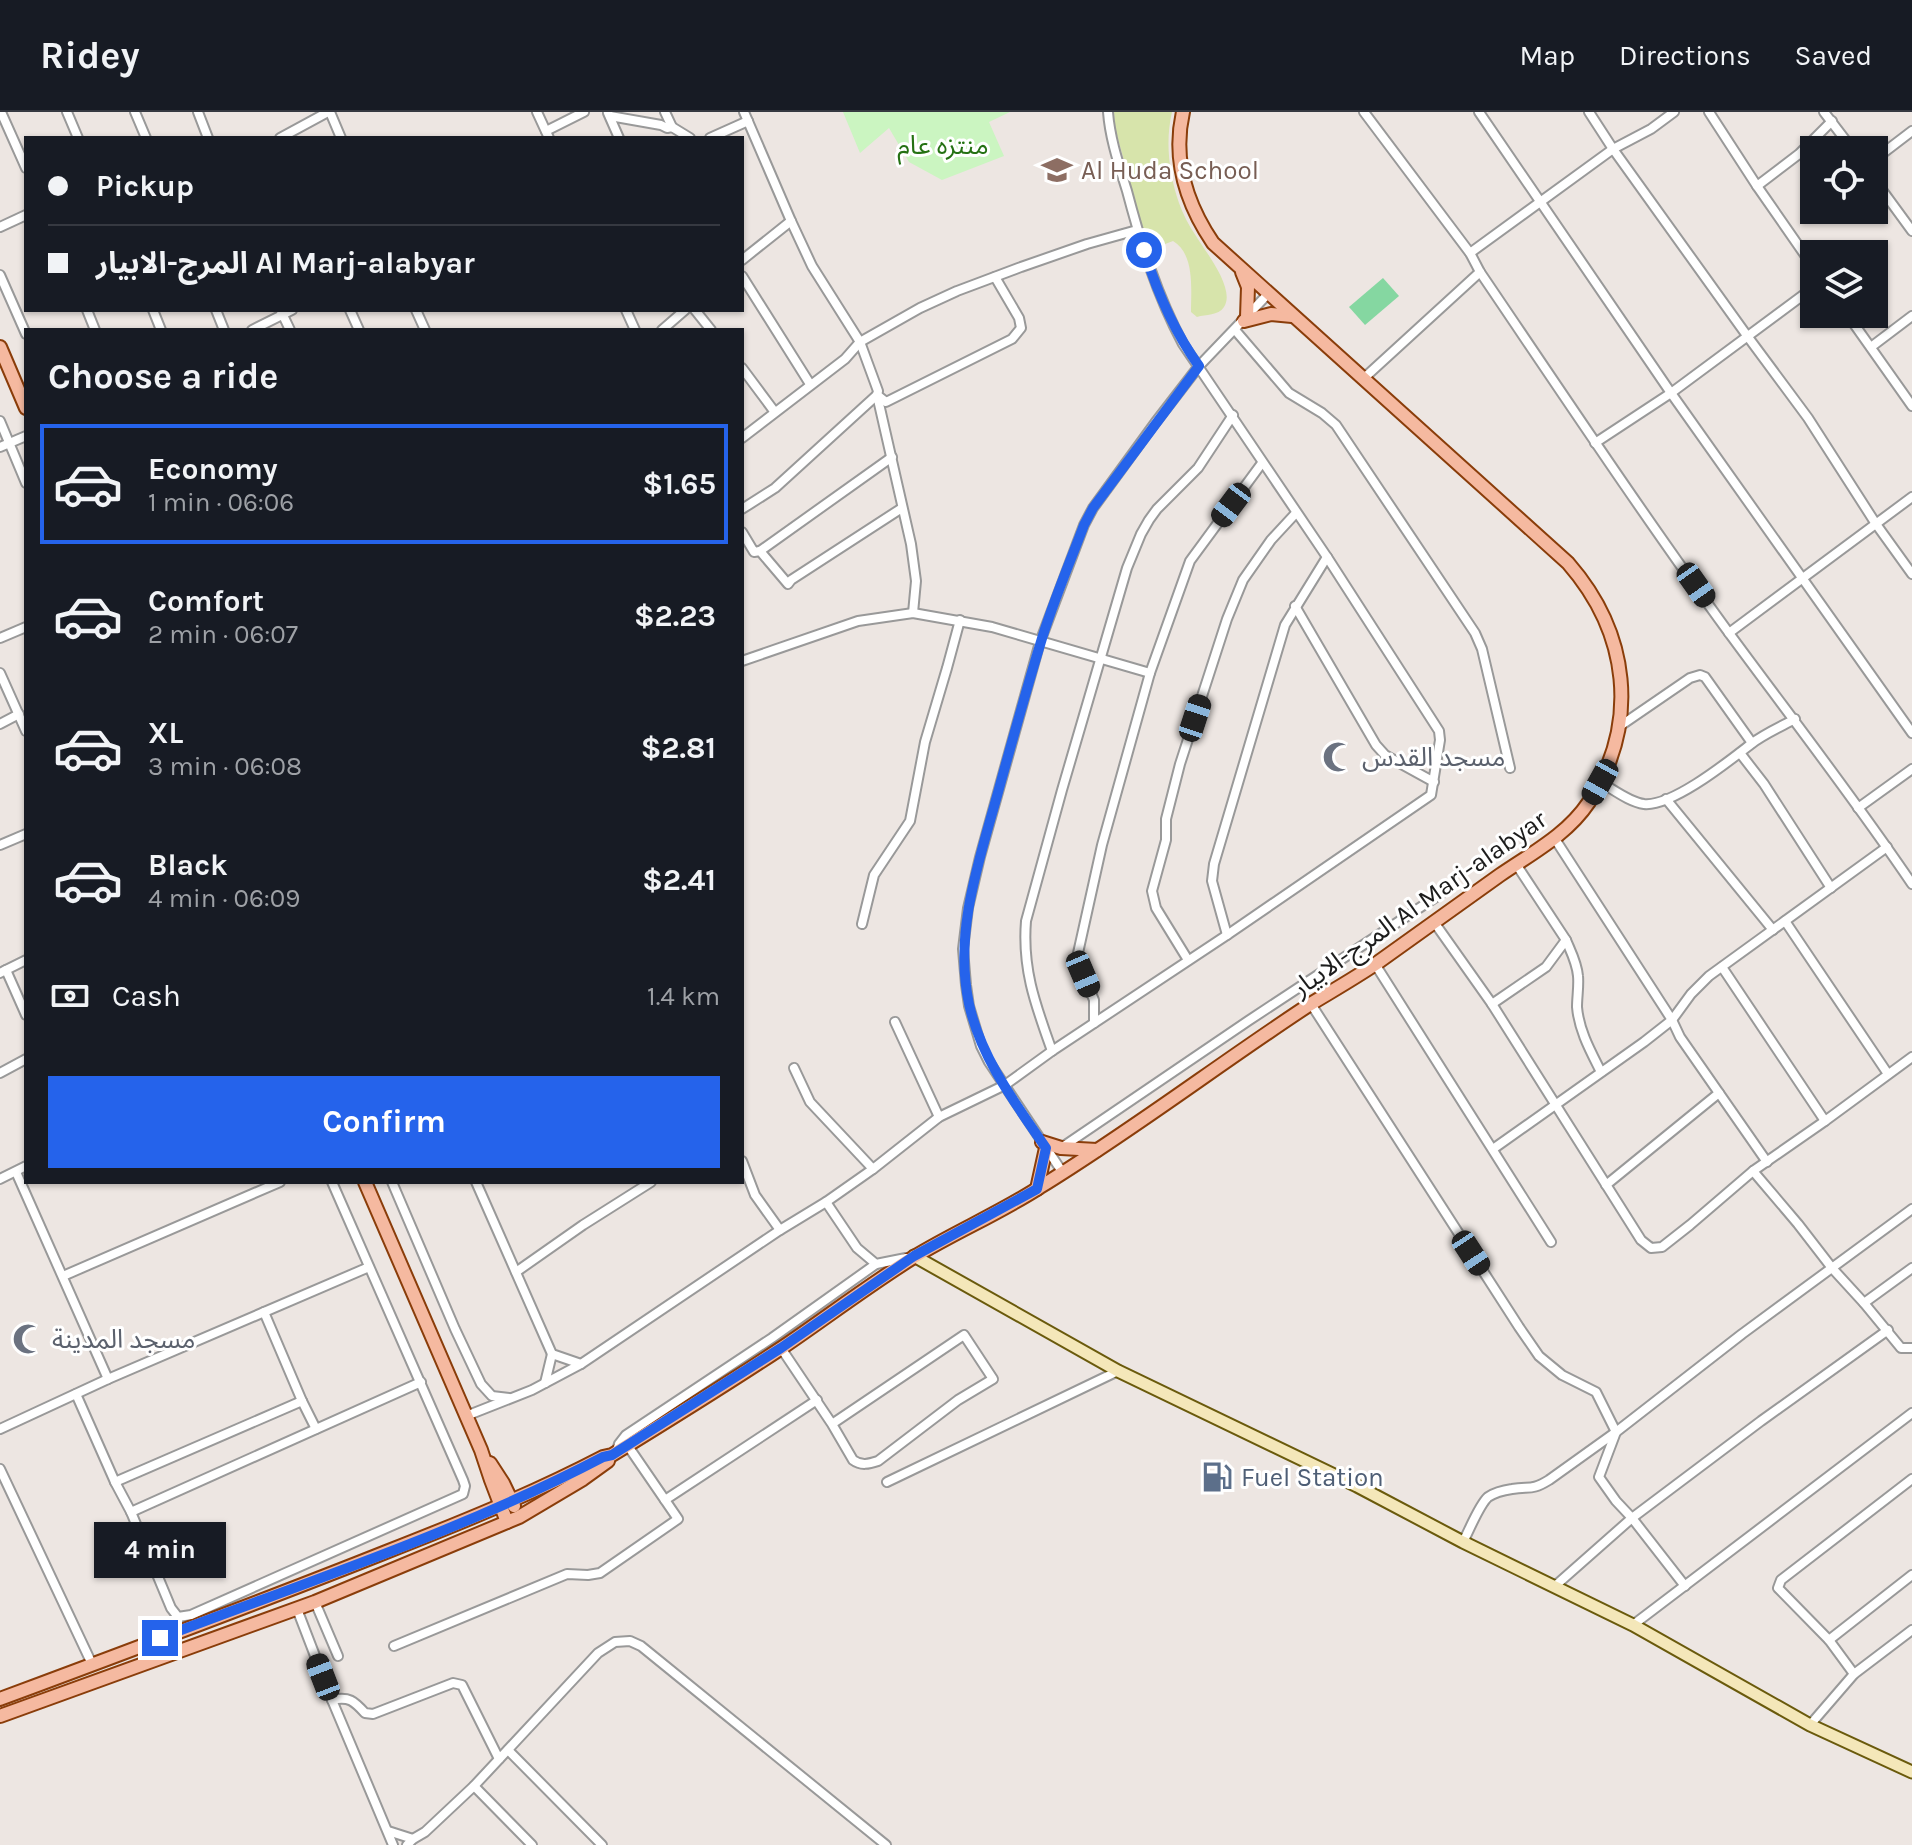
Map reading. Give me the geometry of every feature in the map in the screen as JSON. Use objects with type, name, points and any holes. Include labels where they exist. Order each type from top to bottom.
[{"type":"main road","name":"المرج-الابيار Al Marj-alabyar","points":[[0,1699],[305,1585],[507,1504],[614,1454],[781,1348],[914,1256],[1063,1173],[1555,839],[1588,803],[1614,751],[1620,726],[1622,690],[1620,666],[1610,630],[1587,586],[1568,563],[1512,511],[1213,243],[1184,184],[1178,150],[1183,112]]},
{"type":"main road","points":[[1241,269],[1248,287],[1242,323],[1271,314],[1292,316]]},
{"type":"main road","points":[[0,347],[24,403]]},
{"type":"main road","points":[[1037,1189],[1044,1145],[1097,1150]]},
{"type":"main road","points":[[366,1184],[513,1519]]},
{"type":"main road","name":"المرج-الابيار Al Marj-alabyar","points":[[0,1716],[297,1609],[513,1519],[594,1472],[614,1454]]},
{"type":"main road","points":[[497,1482],[533,1492]]},
{"type":"main road","points":[[479,1515],[490,1500],[497,1482]]},
{"type":"street","points":[[1,112],[24,164]]},
{"type":"street","points":[[67,112],[77,136]]},
{"type":"street","points":[[135,112],[145,136]]},
{"type":"street","points":[[198,112],[207,136]]},
{"type":"street","points":[[284,136],[329,112],[340,136]]},
{"type":"street","points":[[537,112],[547,134],[584,112]]},
{"type":"street","points":[[665,112],[672,127],[687,136]]},
{"type":"street","points":[[466,1416],[545,1383],[581,1364],[826,1202],[939,1117],[1005,1085],[1431,795],[1439,731],[1327,557],[1183,344],[1167,314],[1137,230],[1108,112]]},
{"type":"street","points":[[1364,112],[1470,253],[1595,443],[1912,884]]},
{"type":"street","points":[[1479,112],[1671,393],[1912,733]]},
{"type":"street","points":[[1589,112],[1808,418],[1912,574]]},
{"type":"street","points":[[1470,253],[1613,149],[1651,129],[1674,112]]},
{"type":"street","points":[[1709,112],[1800,248]]},
{"type":"street","points":[[1824,112],[1843,136]]},
{"type":"street","points":[[609,114],[672,127]]},
{"type":"street","points":[[609,114],[618,136]]},
{"type":"street","points":[[713,136],[746,116],[812,266],[860,342],[878,391],[911,544],[916,581],[913,613]]},
{"type":"street","points":[[1757,186],[1799,154],[1832,121]]},
{"type":"street","points":[[1888,149],[1912,131]]},
{"type":"street","points":[[1888,198],[1912,231]]},
{"type":"street","points":[[0,227],[24,216]]},
{"type":"street","points":[[744,258],[791,221]]},
{"type":"street","points":[[744,436],[845,359],[860,342],[920,308],[995,277],[1087,244],[1137,230]]},
{"type":"street","points":[[1363,379],[1480,272]]},
{"type":"street","points":[[0,275],[24,329]]},
{"type":"street","points":[[877,395],[886,402],[1012,339],[1021,328],[1019,318],[995,277]]},
{"type":"street","points":[[744,279],[810,384]]},
{"type":"street","points":[[1063,1173],[981,1046],[966,985],[963,949],[968,908],[1040,642],[1084,525],[1093,508],[1199,366],[1268,294]]},
{"type":"street","points":[[1595,443],[1671,393],[1800,298]]},
{"type":"street","points":[[255,328],[282,312]]},
{"type":"street","points":[[664,328],[683,312]]},
{"type":"street","points":[[697,312],[709,328]]},
{"type":"street","points":[[1871,347],[1912,316]]},
{"type":"street","points":[[1242,323],[1289,393],[1336,425],[1468,622],[1482,649],[1510,768]]},
{"type":"street","points":[[1857,328],[1912,406]]},
{"type":"street","points":[[744,371],[774,411]]},
{"type":"street","points":[[744,508],[775,488],[877,395]]},
{"type":"street","points":[[1052,1051],[1030,986],[1025,936],[1026,921],[1062,790],[1127,568],[1143,529],[1157,509],[1198,468],[1233,415]]},
{"type":"street","points":[[0,421],[4,445],[24,480]]},
{"type":"street","points":[[4,445],[24,437]]},
{"type":"street","points":[[744,535],[754,552],[760,551],[892,457]]},
{"type":"street","points":[[1094,1023],[1094,1000],[1078,953],[1102,845],[1150,673],[1190,561],[1262,463]]},
{"type":"street","points":[[1729,633],[1912,497]]},
{"type":"street","points":[[760,551],[788,584],[902,508]]},
{"type":"street","points":[[1188,960],[1156,908],[1152,891],[1166,840],[1166,819],[1180,764],[1227,619],[1243,580],[1271,540],[1296,513]]},
{"type":"street","points":[[1227,935],[1212,881],[1214,864],[1285,625],[1327,557]]},
{"type":"street","points":[[1295,606],[1376,745],[1385,755],[1434,782]]},
{"type":"street","points":[[744,660],[858,621],[913,613],[992,627],[1150,673]]},
{"type":"street","points":[[862,924],[874,875],[910,821],[925,742],[960,620]]},
{"type":"street","points":[[0,638],[24,628]]},
{"type":"street","points":[[0,673],[24,726]]},
{"type":"street","points":[[1620,726],[1690,678],[1700,675],[1705,677],[1752,743]]},
{"type":"street","points":[[0,724],[19,714]]},
{"type":"street","points":[[1600,782],[1644,804],[1666,799],[1795,719]]},
{"type":"street","points":[[1740,753],[1764,784],[1831,888]]},
{"type":"street","points":[[1858,808],[1912,769]]},
{"type":"street","points":[[1666,799],[1773,930]]},
{"type":"street","points":[[0,845],[24,835]]},
{"type":"street","points":[[1555,839],[1680,1037],[1767,1162]]},
{"type":"street","points":[[1493,1149],[1672,1020],[1700,985],[1722,967],[1887,847]]},
{"type":"street","points":[[1516,864],[1566,940],[1573,957],[1578,976],[1577,1009],[1580,1023],[1601,1072]]},
{"type":"street","points":[[1061,1148],[1442,893]]},
{"type":"street","points":[[1785,921],[1888,1074]]},
{"type":"street","points":[[1434,922],[1492,1004],[1648,1247],[1662,1247],[1753,1171],[1912,1057]]},
{"type":"street","points":[[1492,1004],[1546,967],[1566,940]]},
{"type":"street","points":[[24,961],[3,971],[24,1011]]},
{"type":"street","points":[[1375,964],[1551,1242]]},
{"type":"street","points":[[1722,967],[1825,1121]]},
{"type":"street","points":[[1311,1004],[1539,1356],[1562,1375],[1596,1392],[1616,1432],[1599,1477],[1685,1586]]},
{"type":"street","points":[[1248,1021],[1260,1038]]},
{"type":"street","points":[[895,1022],[939,1117]]},
{"type":"street","points":[[0,1073],[24,1060]]},
{"type":"street","points":[[794,1068],[810,1102],[873,1169]]},
{"type":"street","points":[[1606,1185],[1719,1093]]},
{"type":"street","points":[[744,1166],[755,1195],[780,1230]]},
{"type":"street","points":[[0,1179],[24,1167]]},
{"type":"street","points":[[1753,1171],[1901,1348],[1912,1348]]},
{"type":"street","points":[[16,1172],[108,1379]]},
{"type":"street","points":[[63,1276],[275,1184]]},
{"type":"street","points":[[76,1394],[171,1608],[178,1617],[458,1497],[465,1490],[463,1480],[333,1184]]},
{"type":"street","points":[[393,1184],[481,1384],[492,1396],[510,1398]]},
{"type":"street","points":[[477,1184],[552,1354],[545,1383]]},
{"type":"street","points":[[516,1272],[648,1184]]},
{"type":"street","points":[[826,1202],[857,1248],[876,1264]]},
{"type":"street","points":[[1463,1542],[1487,1498],[1515,1488],[1538,1486],[1616,1432],[1742,1334],[1912,1209]]},
{"type":"street","points":[[614,1454],[626,1435],[876,1264],[914,1256],[1118,1371],[1357,1486],[1633,1625],[1810,1725],[1912,1772]]},
{"type":"street","points":[[0,1429],[369,1267]]},
{"type":"street","points":[[1864,1303],[1912,1268]]},
{"type":"street","points":[[264,1312],[316,1429]]},
{"type":"street","points":[[1555,1586],[1632,1518],[1888,1330]]},
{"type":"street","points":[[781,1348],[858,1464],[878,1461],[958,1400],[993,1379],[964,1335],[832,1424]]},
{"type":"street","points":[[552,1354],[581,1364]]},
{"type":"street","points":[[887,1482],[1118,1371]]},
{"type":"street","points":[[131,1512],[421,1382]]},
{"type":"street","points":[[665,1500],[817,1400]]},
{"type":"street","points":[[115,1482],[302,1401]]},
{"type":"street","points":[[1633,1625],[1912,1413]]},
{"type":"street","points":[[394,1646],[567,1574],[600,1573],[678,1519],[628,1446]]},
{"type":"street","points":[[0,1469],[92,1664]]},
{"type":"street","points":[[1854,1674],[1829,1640],[1778,1588],[1781,1580],[1912,1479]]},
{"type":"street","points":[[1829,1640],[1912,1575]]},
{"type":"street","points":[[315,1602],[338,1656]]},
{"type":"street","points":[[297,1609],[393,1845]]},
{"type":"street","points":[[1810,1725],[1854,1674],[1912,1630]]},
{"type":"street","points":[[388,1831],[410,1842],[425,1832],[474,1786],[598,1653],[615,1642],[630,1641],[641,1646],[886,1845]]},
{"type":"street","points":[[332,1700],[342,1697],[351,1700],[365,1713],[373,1714],[453,1683],[462,1685],[499,1759]]},
{"type":"street","points":[[508,1750],[602,1845]]},
{"type":"street","points":[[474,1786],[532,1845]]},
{"type":"green space","name":"منتزه عام","points":[[843,112],[1010,112],[989,122],[1004,156],[942,180],[909,162],[889,128],[860,153]]},
{"type":"green space","points":[[1114,112],[1172,112],[1169,158],[1173,181],[1186,220],[1223,281],[1227,299],[1219,312],[1197,317],[1191,312],[1190,273],[1185,254],[1173,241],[1153,245],[1145,237],[1115,128]]},
{"type":"green space","points":[[1383,278],[1399,296],[1365,325],[1349,307]]},
{"type":"place","name":"Al Huda School","points":[[1057,170]]},
{"type":"place","name":"مسجد القدس","points":[[1338,757]]},
{"type":"place","name":"مسجد المدينة","points":[[28,1339]]},
{"type":"place","name":"Fuel Station","points":[[1217,1477]]},
{"type":"route","points":[[160,1638],[456,1525],[612,1455],[781,1348],[914,1256],[1037,1189],[1046,1148],[981,1046],[969,1006],[963,949],[968,908],[980,857],[1040,642],[1084,525],[1093,508],[1199,366],[1167,314],[1144,250]]}]
